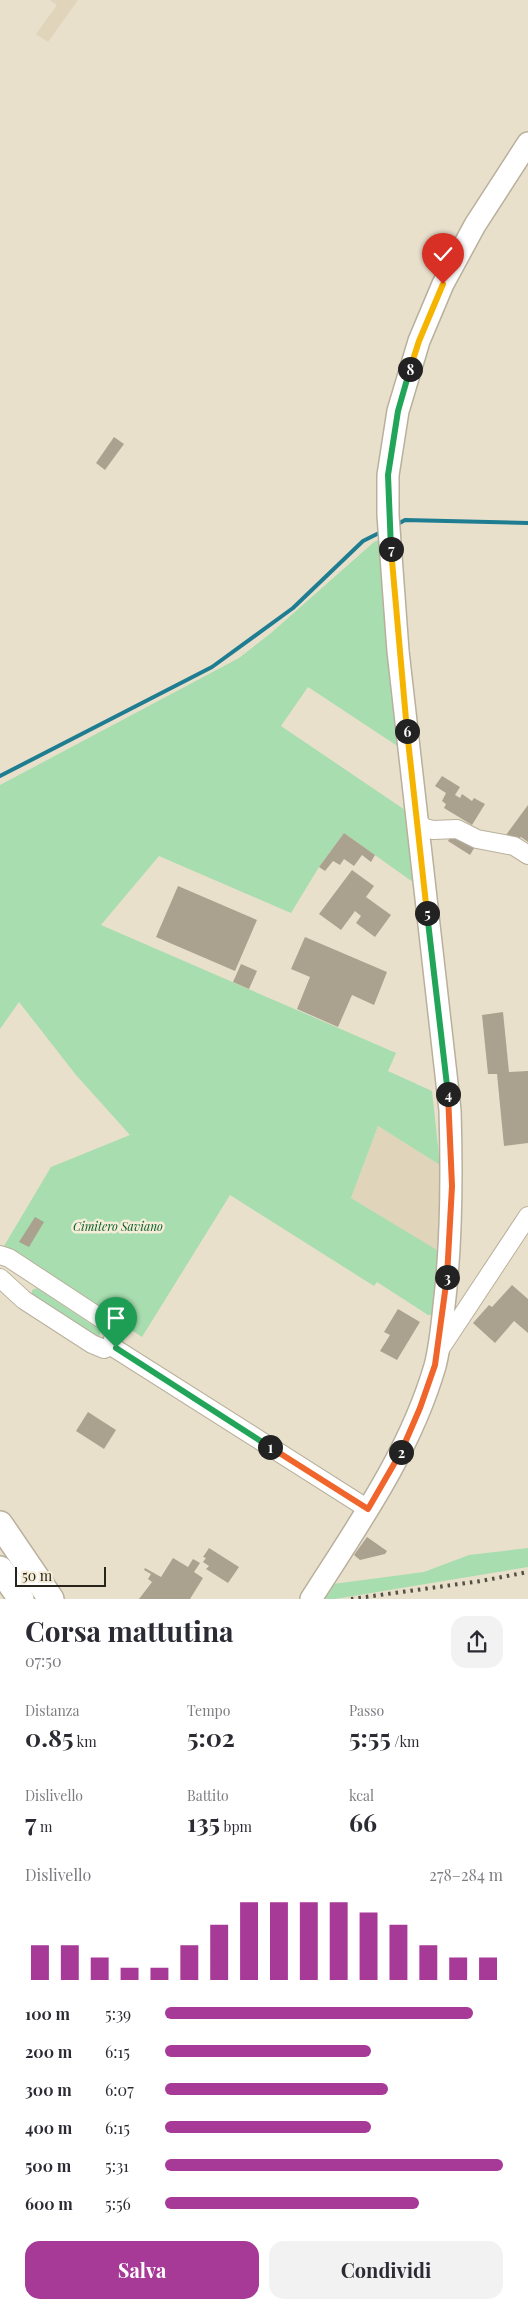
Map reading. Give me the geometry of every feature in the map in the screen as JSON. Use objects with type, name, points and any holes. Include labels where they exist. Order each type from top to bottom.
[{"type":"highway","points":[[0,1524],[51,1599]]},
{"type":"highway","points":[[0,1569],[21,1599]]},
{"type":"main road","points":[[310,1599],[368,1509],[405,1444],[426,1391],[437,1353],[450,1241],[452,1186],[450,1110],[398,651],[388,515],[388,475],[398,411],[419,341],[443,284],[475,225],[528,143]]},
{"type":"street","points":[[417,822],[425,828],[456,830],[477,839],[514,846],[528,855]]},
{"type":"street","points":[[437,1353],[528,1216]]},
{"type":"street","points":[[0,1255],[9,1258],[111,1325],[115,1333],[111,1346],[104,1349],[92,1344],[24,1300],[0,1278]]},
{"type":"street","points":[[111,1346],[368,1509]]},
{"type":"shaded area","points":[[50,0],[78,0],[48,42],[36,34],[57,5]]},
{"type":"shaded area","points":[[378,1126],[440,1165],[441,1206],[438,1222],[441,1223],[439,1252],[351,1198]]},
{"type":"green space","name":"Cimitero Saviano","points":[[383,538],[402,749],[308,687],[281,726],[411,814],[417,885],[344,833],[319,867],[291,913],[159,856],[101,925],[396,1053],[388,1071],[432,1091],[440,1165],[378,1126],[351,1198],[445,1255],[433,1315],[428,1315],[377,1282],[374,1286],[230,1195],[142,1337],[4,1246],[51,1167],[130,1135],[76,1075],[19,1002],[0,1029],[0,785],[239,658],[271,633],[374,542]]},
{"type":"green space","points":[[37,1288],[100,1330],[100,1335],[96,1337],[32,1296],[32,1290]]},
{"type":"green space","points":[[528,1548],[528,1567],[335,1599],[316,1599],[325,1585],[424,1572],[469,1555]]},
{"type":"building","points":[[114,437],[124,444],[105,470],[96,463]]},
{"type":"building","points":[[442,776],[460,787],[455,795],[460,798],[462,794],[472,801],[474,798],[485,804],[472,825],[444,808],[446,804],[442,801],[446,793],[435,786]]},
{"type":"building","points":[[528,805],[528,842],[521,837],[514,842],[506,835]]},
{"type":"building","points":[[454,831],[476,845],[470,855],[448,841]]},
{"type":"building","points":[[344,833],[375,855],[371,862],[362,855],[354,866],[344,859],[340,865],[333,861],[325,871],[319,867]]},
{"type":"building","points":[[352,870],[374,886],[366,897],[391,915],[375,937],[356,923],[361,916],[355,911],[341,930],[319,914]]},
{"type":"building","points":[[178,886],[257,920],[235,971],[156,937]]},
{"type":"building","points":[[305,937],[387,972],[374,1005],[352,995],[338,1027],[297,1009],[310,977],[291,969]]},
{"type":"building","points":[[241,964],[257,971],[249,989],[233,982]]},
{"type":"building","points":[[503,1012],[509,1072],[528,1071],[528,1143],[504,1146],[497,1074],[488,1074],[482,1015]]},
{"type":"building","points":[[35,1217],[44,1222],[29,1247],[19,1242]]},
{"type":"building","points":[[512,1285],[528,1299],[528,1333],[514,1321],[495,1343],[473,1323],[489,1305],[492,1307]]},
{"type":"building","points":[[398,1309],[420,1322],[397,1360],[380,1351],[390,1335],[384,1332]]},
{"type":"building","points":[[88,1412],[116,1430],[104,1449],[76,1431]]},
{"type":"building","points":[[367,1537],[387,1551],[385,1554],[360,1560],[354,1555]]},
{"type":"building","points":[[209,1548],[239,1567],[228,1583],[206,1569],[209,1566],[203,1562],[206,1558],[203,1557]]},
{"type":"building","points":[[173,1558],[188,1567],[193,1559],[200,1563],[194,1572],[203,1578],[190,1599],[139,1599],[152,1582],[148,1579],[151,1574],[144,1570],[145,1568],[161,1577]]},
{"type":"waterway","points":[[396,525],[405,520],[528,523]]},
{"type":"waterway","points":[[0,776],[212,667],[293,608],[363,541],[383,531]]},
{"type":"railway","points":[[351,1599],[481,1581],[528,1572]]},
{"type":"route","points":[[116,1348],[368,1509],[405,1444],[435,1365],[441,1333],[450,1241],[452,1186],[450,1110],[398,651],[388,515],[388,475],[398,411],[419,341],[443,284]]}]
